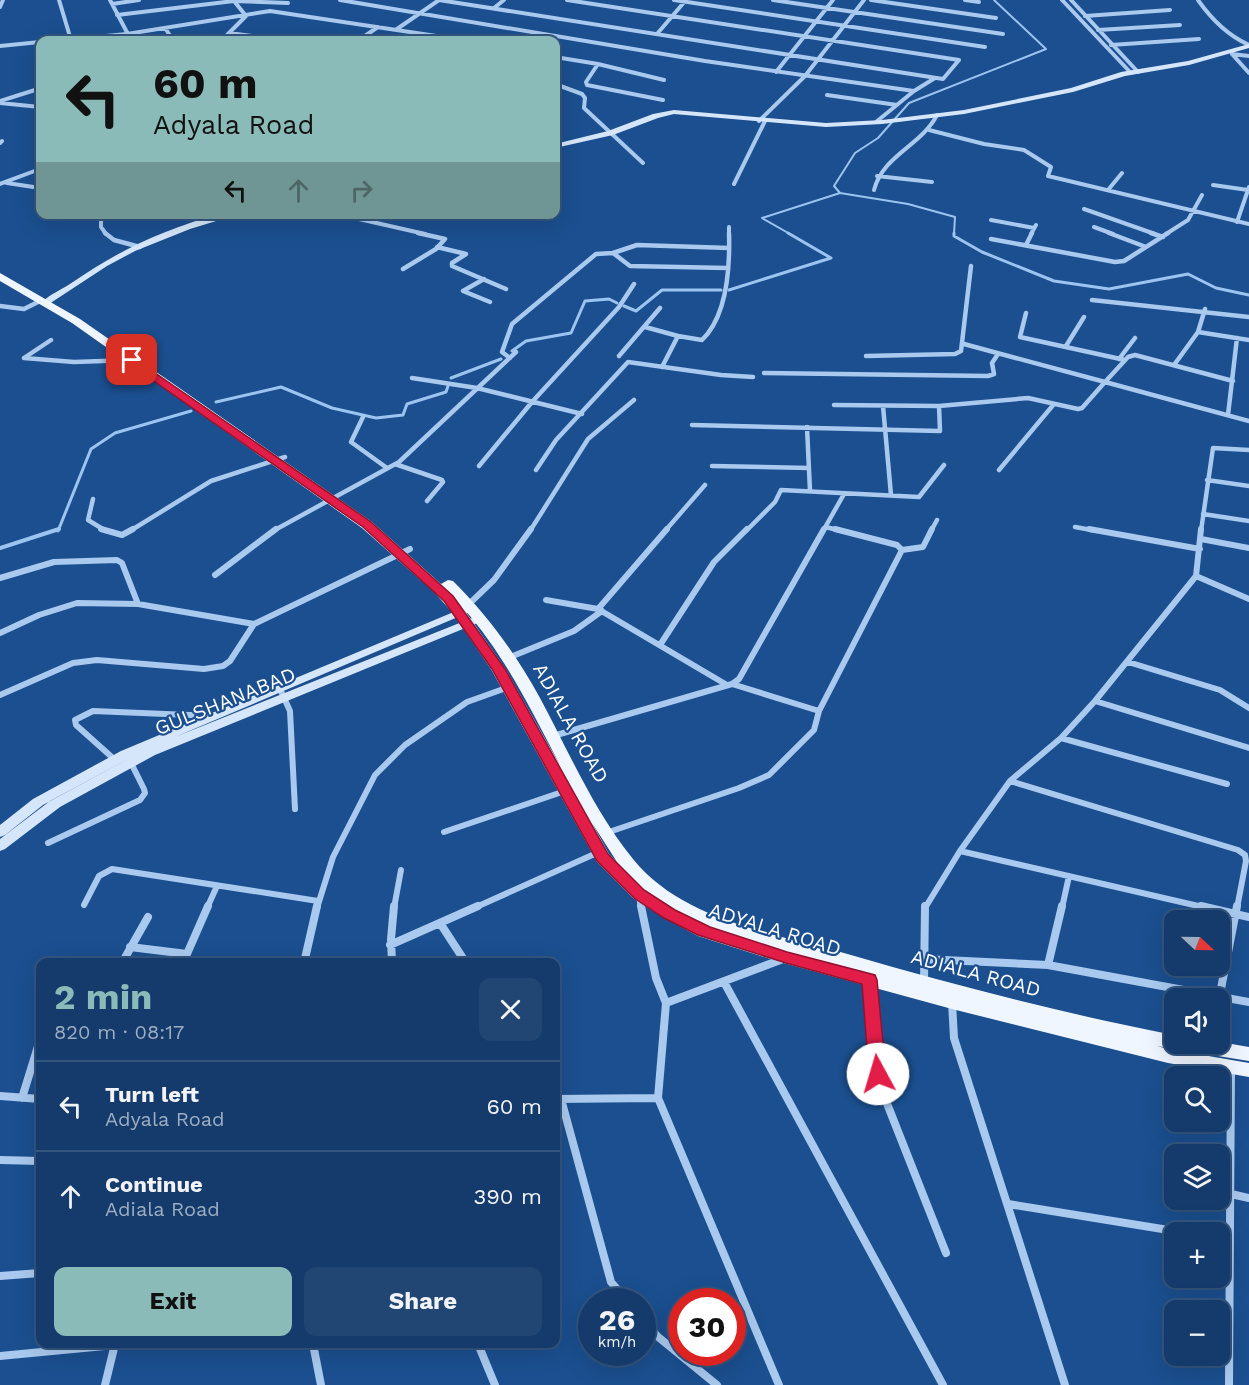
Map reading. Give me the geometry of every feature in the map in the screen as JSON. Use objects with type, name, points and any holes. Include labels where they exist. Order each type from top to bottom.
[{"type":"main road","points":[[560,145],[610,134],[656,116],[674,112],[826,125],[902,120],[937,115],[1028,100],[1135,73],[1230,54],[1249,46]]},
{"type":"main road","points":[[47,300],[106,263],[140,247],[217,219]]},
{"type":"main road","name":"ADIALA ROAD","points":[[0,269],[132,360],[226,429],[280,459]]},
{"type":"main road","name":"ADIALA ROAD","points":[[0,276],[109,335],[333,496],[367,525],[406,551],[466,611],[508,658],[546,739],[579,787],[600,841],[652,887],[685,908],[732,927],[924,983],[1032,1011],[1164,1040]]},
{"type":"main road","name":"ADYALA ROAD","points":[[466,611],[508,687],[546,739],[565,791],[639,894],[670,914],[704,931],[869,980],[1168,1056],[1249,1070]]},
{"type":"main road","name":"GULSHANABAD","points":[[0,846],[55,804],[123,758],[151,752],[466,611]]},
{"type":"main road","name":"GULSHANABAD","points":[[0,832],[38,802],[123,758],[216,716],[283,693]]},
{"type":"main road","points":[[1230,1050],[1249,1054]]},
{"type":"street","points":[[0,8],[3,0]]},
{"type":"street","points":[[59,0],[70,36]]},
{"type":"street","points":[[127,34],[111,2],[139,0]]},
{"type":"street","points":[[340,0],[559,36]]},
{"type":"street","points":[[397,29],[439,0],[935,78],[945,78],[959,60],[567,0]]},
{"type":"street","points":[[494,9],[504,0]]},
{"type":"street","points":[[675,0],[985,47]]},
{"type":"street","points":[[772,0],[1003,34]]},
{"type":"street","points":[[776,72],[833,0]]},
{"type":"street","points":[[734,184],[762,121],[805,76],[864,0]]},
{"type":"street","points":[[871,0],[996,18]]},
{"type":"street","points":[[965,0],[979,2]]},
{"type":"street","points":[[1062,0],[1135,73]]},
{"type":"street","points":[[1071,0],[1135,73]]},
{"type":"street","points":[[1198,0],[1211,19],[1234,38],[1249,46]]},
{"type":"street","points":[[117,15],[218,1],[290,1]]},
{"type":"street","points":[[234,1],[246,16]]},
{"type":"street","points":[[279,12],[290,1]]},
{"type":"street","points":[[657,34],[686,1]]},
{"type":"street","points":[[1085,16],[1170,10]]},
{"type":"street","points":[[108,36],[279,12],[436,36]]},
{"type":"street","points":[[226,36],[246,16]]},
{"type":"street","points":[[1098,30],[1180,25]]},
{"type":"street","points":[[365,36],[379,27]]},
{"type":"street","points":[[165,28],[170,36]]},
{"type":"street","points":[[229,33],[251,36]]},
{"type":"street","points":[[560,36],[776,72],[914,91]]},
{"type":"street","points":[[1111,45],[1199,39]]},
{"type":"street","points":[[0,46],[36,42]]},
{"type":"street","points":[[1230,54],[1249,56]]},
{"type":"street","points":[[1230,54],[1249,73]]},
{"type":"street","points":[[560,58],[598,64],[664,80]]},
{"type":"street","points":[[598,64],[586,82],[587,85],[663,100]]},
{"type":"street","points":[[879,122],[914,91],[935,78]]},
{"type":"street","points":[[560,86],[582,94],[585,98],[584,108],[643,163]]},
{"type":"street","points":[[0,102],[35,90]]},
{"type":"street","points":[[827,95],[897,105]]},
{"type":"street","points":[[0,102],[36,106]]},
{"type":"street","points":[[874,190],[877,176],[887,164],[929,130],[937,115]]},
{"type":"street","points":[[929,130],[953,134],[984,144],[1024,150],[1051,167],[1048,176],[1249,224]]},
{"type":"street","points":[[0,184],[36,171]]},
{"type":"street","points":[[1108,190],[1122,173]]},
{"type":"street","points":[[877,176],[932,182]]},
{"type":"street","points":[[7,183],[36,187]]},
{"type":"street","points":[[1213,185],[1249,188],[1246,205],[1237,222]]},
{"type":"street","points":[[991,239],[1115,262],[1124,261],[1188,220],[1202,195]]},
{"type":"street","points":[[1084,209],[1163,237]]},
{"type":"street","points":[[351,219],[445,239],[437,248],[404,269]]},
{"type":"street","points":[[100,220],[100,229],[105,235],[140,247]]},
{"type":"street","points":[[991,220],[1035,226],[1026,245]]},
{"type":"street","points":[[645,327],[702,340],[708,335],[719,312],[727,268],[729,227]]},
{"type":"street","points":[[1094,227],[1146,248]]},
{"type":"street","points":[[613,254],[637,245],[729,248]]},
{"type":"street","points":[[437,248],[466,254],[450,265],[506,289]]},
{"type":"street","points":[[510,358],[502,352],[512,324],[596,254],[604,252],[613,254],[630,266],[727,268]]},
{"type":"street","points":[[867,356],[955,354],[961,351],[964,344],[971,266]]},
{"type":"street","points":[[484,279],[463,291],[490,302]]},
{"type":"street","points":[[479,466],[532,402],[619,307],[634,284]]},
{"type":"street","points":[[0,306],[24,309],[47,300]]},
{"type":"street","points":[[1092,300],[1142,307],[1205,309],[1249,317]]},
{"type":"street","points":[[619,356],[660,308]]},
{"type":"street","points":[[1174,365],[1198,332],[1205,309]]},
{"type":"street","points":[[1026,313],[1020,337],[1066,345],[1122,360],[1135,355],[1233,381]]},
{"type":"street","points":[[1066,345],[1084,317]]},
{"type":"street","points":[[1198,332],[1249,340]]},
{"type":"street","points":[[662,367],[678,336]]},
{"type":"street","points":[[834,405],[939,406],[1028,398],[1075,409],[1082,408],[1122,360],[1135,338]]},
{"type":"street","points":[[1228,415],[1236,338]]},
{"type":"street","points":[[51,340],[24,358],[74,362],[132,360]]},
{"type":"street","points":[[964,344],[1249,421]]},
{"type":"street","points":[[215,575],[269,533],[395,464],[516,352]]},
{"type":"street","points":[[764,373],[988,376],[994,374],[992,363],[998,354]]},
{"type":"street","points":[[536,470],[556,440],[628,362],[753,377]]},
{"type":"street","points":[[412,378],[477,388],[582,414]]},
{"type":"street","points":[[466,611],[517,549],[583,446],[634,400]]},
{"type":"street","points":[[999,470],[1054,404]]},
{"type":"street","points":[[883,406],[891,495]]},
{"type":"street","points":[[692,425],[940,431],[939,406]]},
{"type":"street","points":[[363,417],[351,442],[387,468]]},
{"type":"street","points":[[807,427],[810,491]]},
{"type":"street","points":[[924,983],[925,904],[1010,781],[1061,738],[1095,701],[1196,576],[1213,448],[1249,450]]},
{"type":"street","points":[[93,499],[88,520],[102,530],[122,535],[211,481],[280,459]]},
{"type":"street","points":[[395,464],[442,480],[443,482],[428,501]]},
{"type":"street","points":[[660,645],[714,562],[776,502],[781,490],[919,497],[944,465]]},
{"type":"street","points":[[712,466],[809,468]]},
{"type":"street","points":[[1207,480],[1249,486]]},
{"type":"street","points":[[508,658],[574,631],[600,610],[705,485]]},
{"type":"street","points":[[546,739],[729,684],[739,679],[844,494]]},
{"type":"street","points":[[1203,514],[1249,522]]},
{"type":"street","points":[[902,550],[923,547],[938,520]]},
{"type":"street","points":[[826,527],[897,545],[902,550]]},
{"type":"street","points":[[1075,527],[1200,549]]},
{"type":"street","points":[[1201,539],[1249,548]]},
{"type":"street","points":[[390,945],[440,923],[600,841],[769,775],[814,729],[819,711],[902,550]]},
{"type":"street","points":[[0,695],[73,663],[97,660],[204,669],[223,666],[230,661],[254,624],[406,551]]},
{"type":"street","points":[[0,578],[54,562],[117,560],[123,563],[138,604]]},
{"type":"street","points":[[1196,576],[1249,599]]},
{"type":"street","points":[[546,600],[600,610],[729,684],[819,711]]},
{"type":"street","points":[[0,633],[39,615],[78,603],[138,604],[254,624]]},
{"type":"street","points":[[1128,662],[1221,690],[1249,708]]},
{"type":"street","points":[[305,958],[318,902],[347,826],[375,775],[405,745],[467,702],[508,687]]},
{"type":"street","points":[[283,693],[291,728],[295,809]]},
{"type":"street","points":[[1095,701],[1249,748]]},
{"type":"street","points":[[48,843],[140,800],[145,793],[123,758],[76,725],[75,720],[79,716],[93,711],[216,716]]},
{"type":"street","points":[[1061,738],[1227,784]]},
{"type":"street","points":[[1010,781],[1238,850],[1245,855],[1248,862],[1234,913],[1221,988]]},
{"type":"street","points":[[444,832],[565,791]]},
{"type":"street","points":[[960,851],[1249,917]]},
{"type":"street","points":[[84,905],[99,876],[112,869],[318,902]]},
{"type":"street","points":[[391,958],[390,945],[394,903],[401,870]]},
{"type":"street","points":[[1048,965],[1069,876]]},
{"type":"street","points":[[185,958],[217,886]]},
{"type":"street","points":[[639,894],[656,978],[666,1003],[658,1098],[779,1385]]},
{"type":"street","points":[[125,958],[148,917]]},
{"type":"street","points":[[440,923],[463,958]]},
{"type":"street","points":[[130,948],[187,954]]},
{"type":"street","points":[[666,1003],[786,957]]},
{"type":"street","points":[[923,959],[1048,965],[1167,988]]},
{"type":"street","points":[[869,980],[878,1074],[886,1101],[946,1253]]},
{"type":"street","points":[[724,982],[943,1385]]},
{"type":"street","points":[[1230,999],[1249,1002]]},
{"type":"street","points":[[952,1002],[954,1038],[1065,1385]]},
{"type":"street","points":[[22,1098],[36,1054]]},
{"type":"street","points":[[1227,1222],[1231,1194],[1231,1067]]},
{"type":"street","points":[[0,1096],[36,1099]]},
{"type":"street","points":[[560,1099],[658,1098]]},
{"type":"street","points":[[560,1106],[611,1282],[616,1288]]},
{"type":"street","points":[[0,1160],[36,1161]]},
{"type":"street","points":[[1231,1194],[1249,1198]]},
{"type":"street","points":[[1008,1204],[1164,1229]]},
{"type":"street","points":[[0,1276],[36,1274]]},
{"type":"street","points":[[1225,1288],[1228,1385]]},
{"type":"street","points":[[656,1335],[717,1385]]},
{"type":"street","points":[[0,1356],[77,1348]]},
{"type":"street","points":[[105,1385],[114,1348]]},
{"type":"street","points":[[314,1348],[321,1385]]},
{"type":"street","points":[[480,1348],[495,1385]]},
{"type":"waterway","points":[[840,193],[834,186],[855,153],[878,138],[909,103],[1046,49],[994,0]]},
{"type":"waterway","points":[[790,234],[762,218],[840,193]]},
{"type":"waterway","points":[[840,193],[908,204],[955,217],[954,234]]},
{"type":"waterway","points":[[729,290],[831,258],[788,233]]},
{"type":"waterway","points":[[954,234],[982,252],[1054,281],[1109,289],[1188,274],[1216,288],[1249,295]]},
{"type":"waterway","points":[[624,306],[636,311],[662,290],[721,290]]},
{"type":"waterway","points":[[512,351],[526,341],[571,333],[585,301],[609,299],[617,303]]},
{"type":"waterway","points":[[451,378],[501,359]]},
{"type":"waterway","points":[[216,402],[281,387],[332,408],[376,418],[403,415],[407,404],[446,392],[448,386]]},
{"type":"waterway","points":[[59,529],[91,449],[115,433],[191,411]]},
{"type":"waterway","points":[[0,548],[59,529]]},
{"type":"route","points":[[132,360],[226,429],[275,460],[367,525],[449,599],[498,669],[603,858],[639,894],[670,914],[704,931],[869,980],[878,1074]]}]
